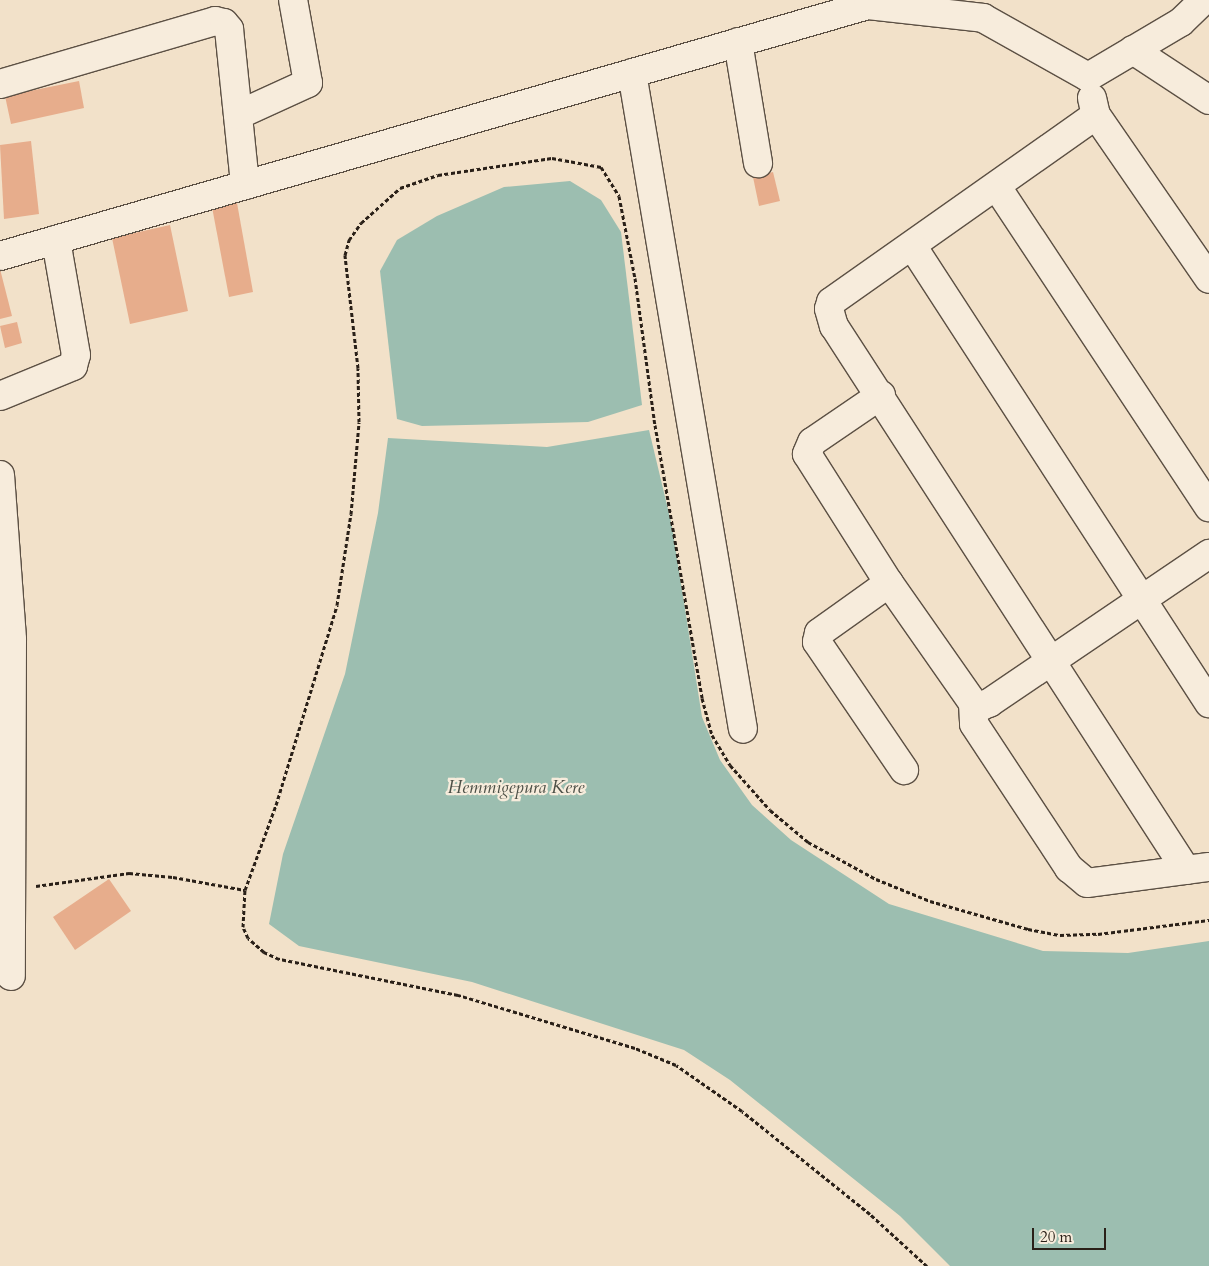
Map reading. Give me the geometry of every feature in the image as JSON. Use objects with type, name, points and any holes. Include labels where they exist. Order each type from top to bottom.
[{"type":"street","points":[[238,115],[308,83],[293,0]]},
{"type":"street","points":[[1088,77],[1181,22],[1204,0]]},
{"type":"street","points":[[0,256],[868,5],[984,18],[1088,77],[1096,115],[1209,279]]},
{"type":"street","points":[[0,84],[215,21],[224,23],[229,29],[245,185]]},
{"type":"street","points":[[738,42],[758,163]]},
{"type":"street","points":[[1133,50],[1209,100]]},
{"type":"street","points":[[632,73],[743,729]]},
{"type":"street","points":[[881,395],[812,442],[807,454],[889,583],[972,703],[974,724],[1069,868],[1087,883],[1198,868],[1053,661],[881,395],[834,326],[829,309],[831,302],[913,247],[1096,115]]},
{"type":"street","points":[[997,187],[1209,508]]},
{"type":"street","points":[[0,396],[73,366],[76,355],[56,240]]},
{"type":"street","points":[[913,247],[1209,703]]},
{"type":"street","points":[[0,475],[6,641],[5,813],[11,890],[11,976]]},
{"type":"street","points":[[972,703],[989,703],[1144,601],[1209,554]]},
{"type":"street","points":[[889,583],[819,633],[817,642],[904,770]]},
{"type":"path","points":[[927,1266],[870,1214],[742,1111],[676,1065],[635,1048],[458,995],[279,959],[264,952],[248,938],[243,927],[245,890],[276,805],[337,605],[351,514],[359,422],[358,368],[344,274],[349,240],[379,203],[412,182],[487,165],[552,158],[601,167],[619,196],[702,698],[719,750],[748,788],[808,842],[876,879],[930,901],[1028,930],[1060,935],[1098,934],[1209,920]]},
{"type":"path","points":[[11,890],[129,873],[173,877],[245,890]]},
{"type":"water","points":[[570,181],[601,200],[621,232],[642,405],[588,422],[422,426],[397,419],[380,271],[397,240],[437,216],[504,187]]},
{"type":"water","name":"Hemmigepura Kere","points":[[649,430],[672,526],[702,717],[720,760],[752,805],[791,840],[889,904],[1043,951],[1128,953],[1209,941],[1209,1266],[950,1266],[900,1216],[730,1080],[684,1050],[472,982],[299,946],[269,924],[283,854],[345,674],[378,513],[388,438],[547,447]]},
{"type":"building","points":[[79,81],[84,108],[11,124],[5,96]]},
{"type":"building","points":[[31,141],[39,214],[4,219],[0,145]]},
{"type":"building","points":[[773,172],[780,201],[759,206],[753,177]]},
{"type":"building","points":[[237,203],[253,292],[229,297],[212,207]]},
{"type":"building","points":[[170,225],[188,311],[130,324],[112,238]]},
{"type":"building","points":[[0,269],[12,316],[0,319]]},
{"type":"building","points":[[17,322],[22,343],[5,348],[0,326]]},
{"type":"building","points":[[109,879],[131,911],[75,950],[53,917]]}]
